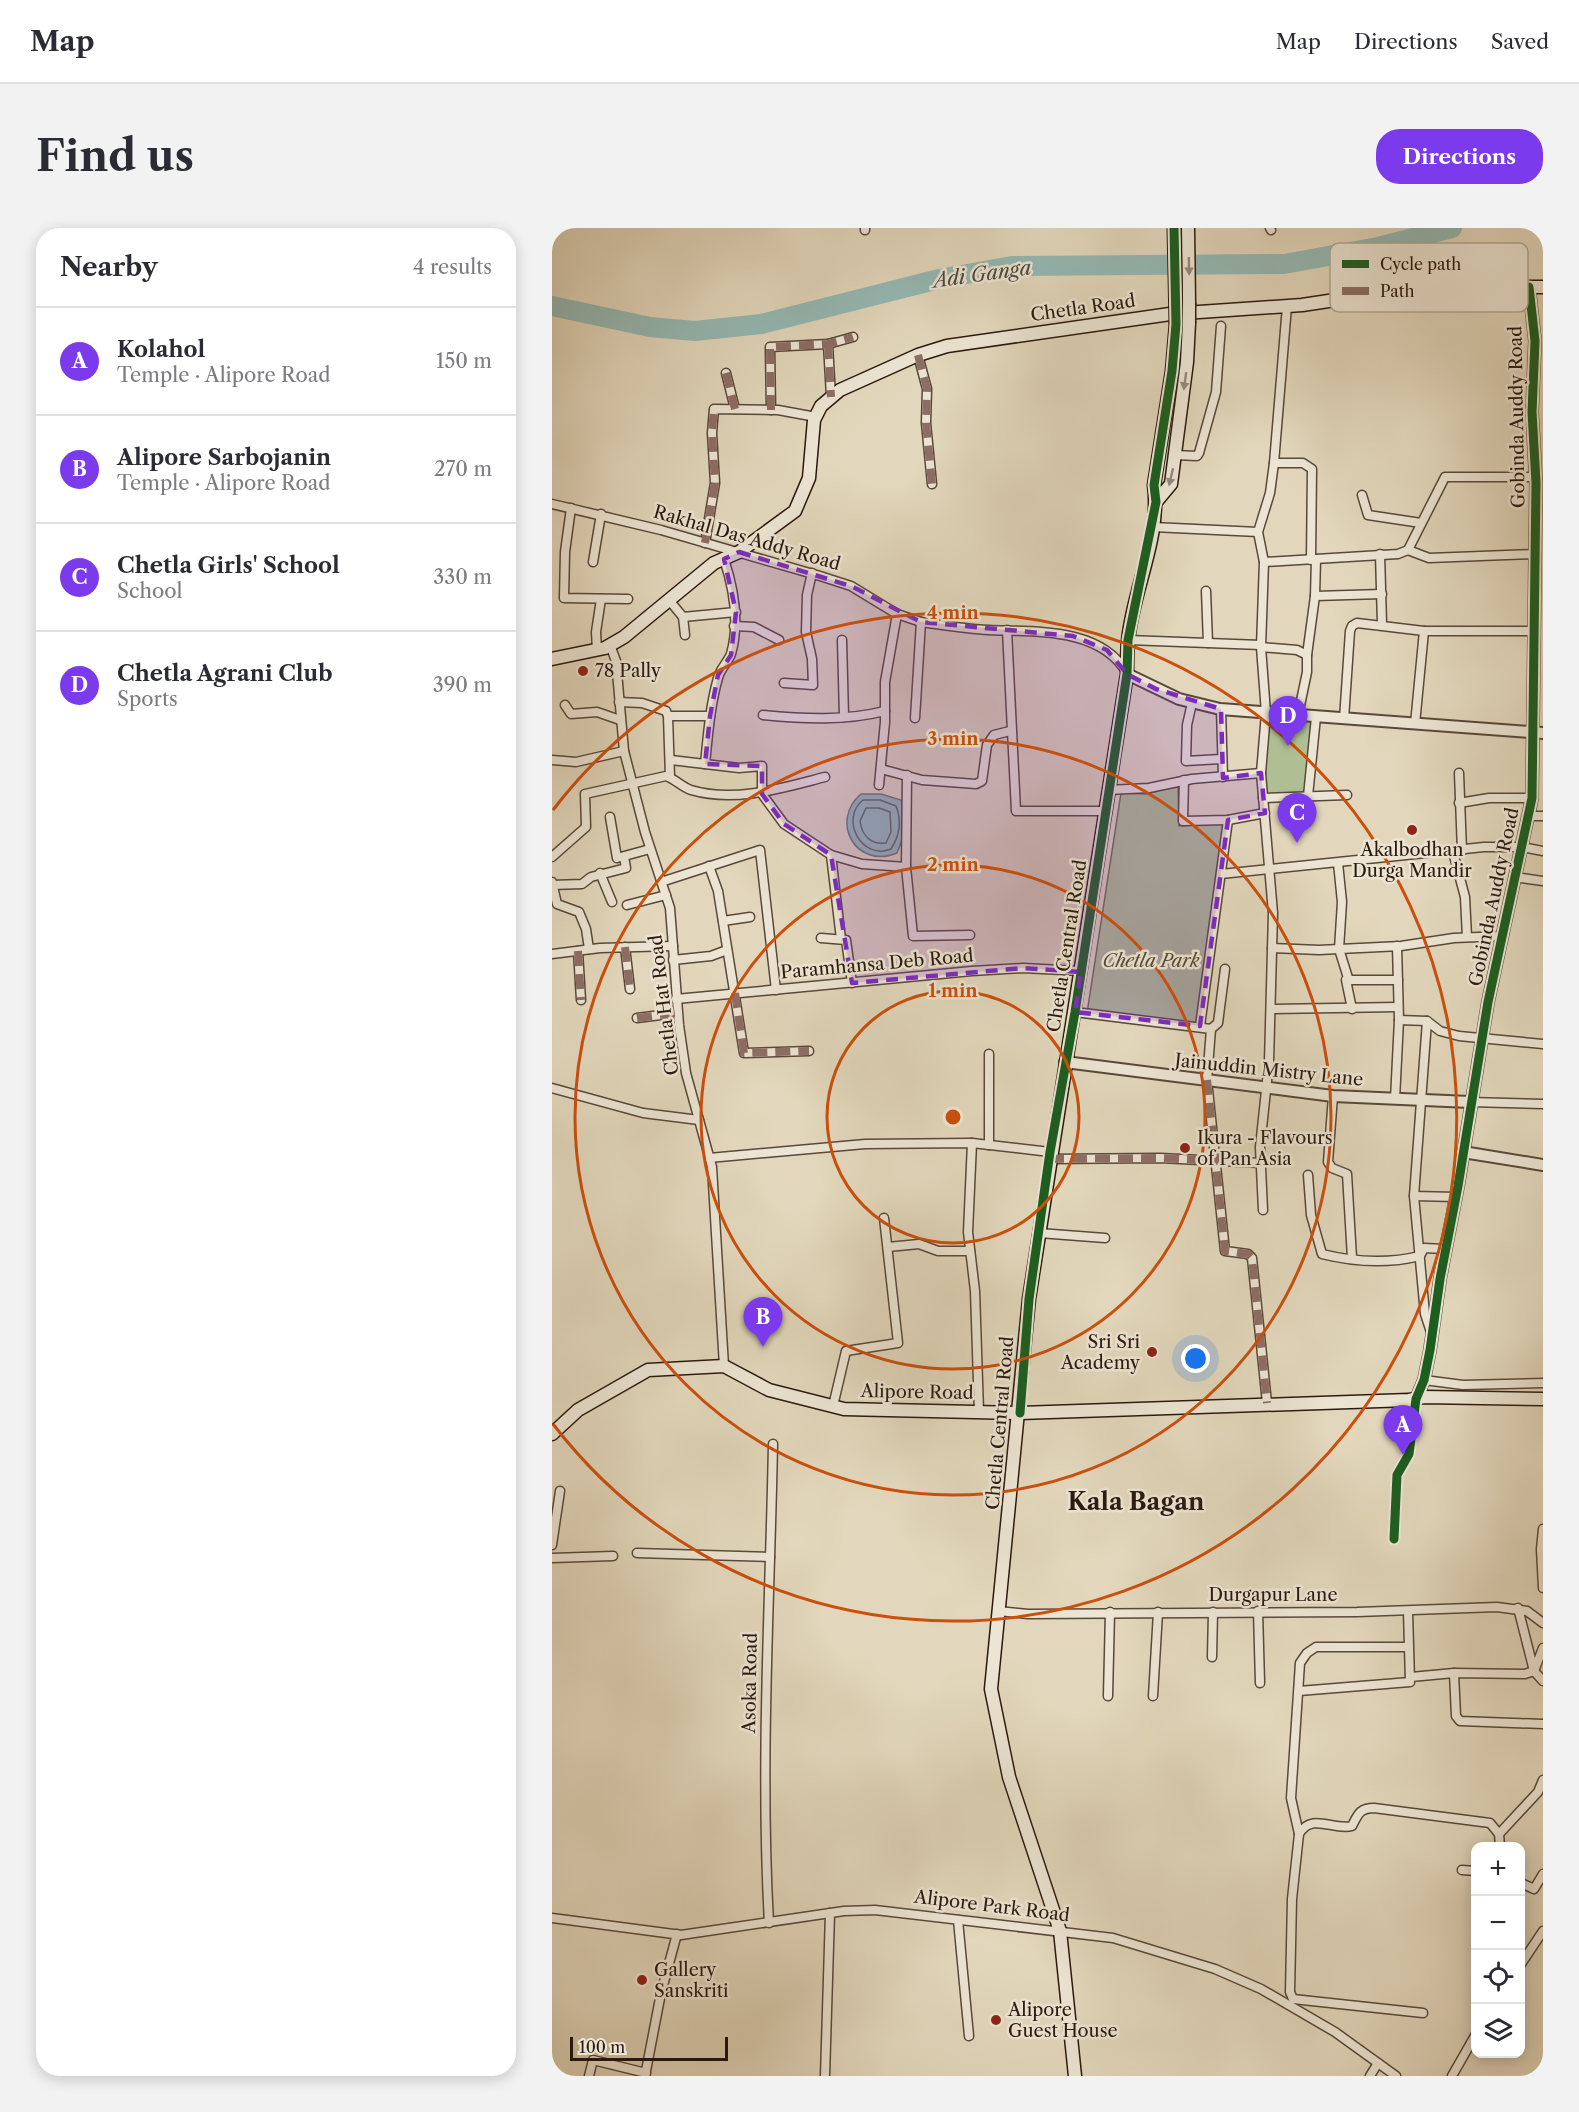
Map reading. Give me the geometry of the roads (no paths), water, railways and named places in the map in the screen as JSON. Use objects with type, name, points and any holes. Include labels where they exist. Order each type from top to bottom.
[{"type":"main road","points":[[1156,502],[1171,484],[1187,362],[1174,228]]},
{"type":"main road","points":[[1183,323],[1188,228]]},
{"type":"main road","name":"Chetla Road","points":[[1529,287],[1543,287]]},
{"type":"main road","name":"Chetla Road","points":[[552,658],[597,650],[610,645],[714,563],[739,552],[795,511],[809,478],[810,453],[816,417],[821,406],[840,390],[918,355],[947,346],[1120,321],[1330,301]]},
{"type":"main road","name":"Chetla Central Road","points":[[1075,2076],[1060,1931],[1009,1777],[991,1697],[1020,1413],[1029,1299],[1127,674],[1128,640],[1153,526],[1156,502],[1154,485],[1172,371],[1183,323]]},
{"type":"main road","points":[[552,1434],[578,1410],[648,1370],[724,1366]]},
{"type":"main road","name":"Alipore Road","points":[[724,1366],[769,1390],[844,1409],[1020,1413],[1422,1399],[1543,1401]]},
{"type":"street","name":"Gobinda Auddy Road","points":[[1422,1399],[1445,1249],[1456,1197],[1482,1037],[1514,877],[1536,792],[1538,733],[1533,631],[1535,477],[1532,412],[1535,342],[1529,287]]},
{"type":"street","points":[[1263,1210],[1262,1115],[1267,1088],[1272,1009],[1272,948],[1270,869],[1261,773],[1266,713],[1261,646],[1264,562],[1258,532],[1270,493],[1274,463],[1287,306]]},
{"type":"street","points":[[1175,455],[1197,456],[1199,453],[1216,392],[1221,326]]},
{"type":"street","points":[[771,410],[770,347],[828,344],[853,337]]},
{"type":"street","points":[[828,344],[831,397]]},
{"type":"street","points":[[918,355],[927,389],[926,423],[932,484]]},
{"type":"street","points":[[726,373],[735,409]]},
{"type":"street","points":[[705,543],[716,483],[711,434],[714,408],[771,410],[816,417]]},
{"type":"street","points":[[1274,463],[1303,464],[1312,469],[1315,596],[1307,654],[1307,672],[1298,715]]},
{"type":"street","points":[[1264,562],[1398,554],[1408,550],[1445,477],[1535,477]]},
{"type":"street","points":[[1362,495],[1369,516],[1421,523]]},
{"type":"street","name":"Rakhal Das Addy Road","points":[[552,504],[601,514],[812,573],[851,586],[897,614],[921,622],[1073,636],[1107,650],[1119,660],[1127,674]]},
{"type":"street","points":[[571,508],[565,552],[564,598],[628,598]]},
{"type":"street","points":[[593,562],[601,514]]},
{"type":"street","points":[[1153,526],[1258,532]]},
{"type":"street","points":[[1408,550],[1429,558],[1534,554]]},
{"type":"street","points":[[1380,554],[1382,624]]},
{"type":"street","points":[[705,764],[710,716],[718,675],[731,655],[736,612],[733,586],[724,559]]},
{"type":"street","points":[[784,683],[813,686],[812,659],[806,632],[807,595],[812,573]]},
{"type":"street","points":[[1206,591],[1208,643]]},
{"type":"street","points":[[1315,596],[1382,594]]},
{"type":"street","points":[[597,650],[596,632],[601,599]]},
{"type":"street","points":[[669,600],[683,617],[685,635]]},
{"type":"street","points":[[683,617],[736,612]]},
{"type":"street","points":[[879,785],[885,682],[897,614]]},
{"type":"street","points":[[915,718],[921,622]]},
{"type":"street","points":[[1344,719],[1352,626],[1365,622],[1424,631],[1533,631]]},
{"type":"street","points":[[734,626],[754,627],[779,640]]},
{"type":"street","points":[[1007,630],[1010,731],[1016,811],[1104,811]]},
{"type":"street","points":[[1415,724],[1424,631]]},
{"type":"street","points":[[842,640],[844,717]]},
{"type":"street","points":[[1128,640],[1261,646],[1298,650],[1307,654]]},
{"type":"street","name":"Chetla Hat Road","points":[[610,645],[616,661],[624,751],[670,909],[677,1013],[686,1072],[710,1158],[725,1345],[724,1366]]},
{"type":"street","points":[[1127,674],[1172,696],[1221,710],[1538,733]]},
{"type":"street","points":[[619,702],[642,703],[666,711],[671,760],[670,777]]},
{"type":"street","points":[[1192,703],[1187,725],[1186,762],[1221,759]]},
{"type":"street","points":[[565,705],[571,714],[597,712],[620,720]]},
{"type":"street","points":[[1221,710],[1222,777]]},
{"type":"street","points":[[763,716],[806,719],[844,717],[885,711]]},
{"type":"street","points":[[668,716],[710,716]]},
{"type":"street","points":[[1308,796],[1316,717]]},
{"type":"street","points":[[881,769],[921,780],[976,784],[982,781],[987,745],[994,735],[1010,731]]},
{"type":"street","points":[[552,760],[576,762],[624,751]]},
{"type":"street","points":[[671,760],[739,768],[762,766],[762,794],[784,824],[831,855],[862,864],[906,867]]},
{"type":"street","points":[[1108,790],[1149,788],[1184,780],[1261,773]]},
{"type":"street","points":[[1459,773],[1457,851],[1463,883],[1467,938]]},
{"type":"street","points":[[907,775],[906,867],[913,936],[970,935]]},
{"type":"street","points":[[552,856],[586,828],[585,794],[670,777],[687,789],[706,794],[762,794],[773,788],[825,777]]},
{"type":"street","points":[[1184,780],[1183,821],[1228,820],[1265,813]]},
{"type":"street","points":[[1459,804],[1536,792]]},
{"type":"street","points":[[1263,798],[1347,795]]},
{"type":"street","points":[[1529,816],[1543,816]]},
{"type":"street","points":[[610,817],[617,858],[651,849]]},
{"type":"street","points":[[1200,1026],[1228,820]]},
{"type":"street","points":[[1221,874],[1496,846],[1543,851]]},
{"type":"street","points":[[662,882],[760,850],[776,990]]},
{"type":"street","points":[[831,855],[841,939]]},
{"type":"street","points":[[589,949],[586,929],[579,912],[557,904],[552,884],[582,884],[600,873],[626,868],[624,857]]},
{"type":"street","points":[[1338,862],[1342,902],[1339,949],[1349,981]]},
{"type":"street","points":[[709,867],[718,891],[744,1053],[809,1051]]},
{"type":"street","points":[[600,873],[612,902]]},
{"type":"street","points":[[1514,877],[1543,881]]},
{"type":"street","points":[[627,905],[666,895]]},
{"type":"street","points":[[723,921],[750,917]]},
{"type":"street","points":[[1272,948],[1339,949],[1397,946],[1503,936]]},
{"type":"street","points":[[821,938],[846,939],[852,983]]},
{"type":"street","points":[[552,954],[589,949],[672,946]]},
{"type":"street","points":[[1395,1099],[1399,1020],[1397,946]]},
{"type":"street","points":[[625,947],[630,989]]},
{"type":"street","points":[[673,960],[711,956],[727,950]]},
{"type":"street","points":[[578,951],[581,1000]]},
{"type":"street","name":"Paramhansa Deb Road","points":[[676,999],[1023,968],[1081,971]]},
{"type":"street","points":[[1225,969],[1218,1023],[1211,1029],[1207,1080],[1225,1251],[1248,1254],[1252,1258],[1267,1403]]},
{"type":"street","points":[[1352,1009],[1349,981],[1346,980],[1398,980]]},
{"type":"street","points":[[1272,1009],[1398,1007]]},
{"type":"street","points":[[1075,1012],[1211,1029]]},
{"type":"street","points":[[637,1018],[677,1013]]},
{"type":"street","points":[[1399,1020],[1427,1021],[1440,1031],[1459,1036],[1543,1044]]},
{"type":"street","points":[[1427,1021],[1414,1196],[1425,1314],[1432,1336]]},
{"type":"street","points":[[989,1054],[989,1145]]},
{"type":"street","name":"Jainuddin Mistry Lane","points":[[1065,1062],[1334,1096],[1470,1102]]},
{"type":"street","points":[[552,1088],[643,1113],[699,1120]]},
{"type":"street","points":[[1334,1096],[1328,1162],[1332,1168],[1347,1174],[1352,1258]]},
{"type":"street","points":[[1470,1102],[1543,1104]]},
{"type":"street","points":[[710,1158],[865,1144],[972,1143],[1050,1155],[1261,1163]]},
{"type":"street","points":[[972,1143],[968,1232],[975,1291],[979,1412]]},
{"type":"street","points":[[1463,1152],[1543,1165]]},
{"type":"street","points":[[1308,1175],[1311,1215],[1322,1254],[1365,1262],[1400,1260],[1420,1256]]},
{"type":"street","points":[[1414,1196],[1456,1197]]},
{"type":"street","points":[[833,1406],[846,1351],[898,1343],[884,1218]]},
{"type":"street","points":[[1039,1233],[1105,1238]]},
{"type":"street","points":[[888,1246],[919,1244],[938,1251],[970,1251]]},
{"type":"street","points":[[1420,1256],[1424,1248],[1445,1249]]},
{"type":"street","points":[[1424,1380],[1463,1385],[1543,1383]]},
{"type":"street","points":[[1394,1539],[1397,1475],[1409,1454],[1422,1399]]},
{"type":"street","name":"Asoka Road","points":[[769,1923],[765,1833],[773,1444]]},
{"type":"street","points":[[552,1545],[560,1491]]},
{"type":"street","points":[[1543,1529],[1543,1588]]},
{"type":"street","points":[[636,1553],[770,1557]]},
{"type":"street","points":[[552,1558],[613,1556]]},
{"type":"street","points":[[1518,1608],[1527,1611],[1543,1623]]},
{"type":"street","points":[[1518,1608],[1534,1671],[1543,1681]]},
{"type":"street","name":"Durgapur Lane","points":[[998,1611],[1028,1614],[1518,1608]]},
{"type":"street","points":[[1258,1611],[1260,1683]]},
{"type":"street","points":[[1299,1691],[1407,1684],[1411,1677],[1408,1611]]},
{"type":"street","points":[[1108,1696],[1110,1612]]},
{"type":"street","points":[[1153,1696],[1158,1612]]},
{"type":"street","points":[[1212,1657],[1213,1612]]},
{"type":"street","points":[[1408,1647],[1316,1647],[1307,1653],[1300,1664],[1291,1798],[1299,1834],[1292,1899],[1290,1992],[1293,1999],[1423,2013]]},
{"type":"street","points":[[1411,1677],[1454,1673],[1526,1674],[1534,1671],[1543,1648]]},
{"type":"street","points":[[1454,1673],[1456,1716],[1460,1722],[1543,1724]]},
{"type":"street","points":[[1499,1834],[1538,1792],[1543,1780]]},
{"type":"street","points":[[1299,1834],[1303,1828],[1313,1823],[1322,1822],[1344,1828],[1352,1826],[1358,1813],[1365,1808],[1374,1808],[1490,1823],[1499,1834],[1500,1842]]},
{"type":"street","points":[[1462,1870],[1471,1871]]},
{"type":"street","points":[[1525,1885],[1534,1889],[1543,1874]]},
{"type":"street","name":"Alipore Park Road","points":[[552,1918],[677,1934],[703,1933],[830,1912],[875,1910],[1113,1938],[1215,1969],[1282,2001],[1335,2032],[1396,2076]]},
{"type":"street","points":[[825,2076],[830,1912]]},
{"type":"street","points":[[958,1920],[969,2036]]},
{"type":"street","points":[[1525,1958],[1543,1931]]},
{"type":"street","points":[[589,2076],[593,2060],[645,2074],[661,1993],[677,1934]]},
{"type":"street","points":[[1452,2076],[1471,2043]]},
{"type":"street","points":[[1370,2076],[1378,2062]]},
{"type":"water","points":[[861,794],[881,794],[901,800],[905,827],[897,853],[882,856],[870,855],[859,849],[852,840],[847,817],[852,805]]},
{"type":"waterway","name":"Adi Ganga","points":[[1394,243],[1452,228]]},
{"type":"waterway","name":"Adi Ganga","points":[[552,306],[650,327],[695,331],[761,324],[939,279],[1012,266],[1284,264],[1330,256]]},
{"type":"place","name":"78 Pally","points":[[583,671]]},
{"type":"place","name":"Chetla Agrani Club","points":[[1288,746]]},
{"type":"place","name":"Akalbodhan Durga Mandir","points":[[1412,830]]},
{"type":"place","name":"Chetla Girls' School","points":[[1297,843]]},
{"type":"place","name":"Ikura - Flavours of Pan Asia","points":[[1185,1148]]},
{"type":"place","name":"Alipore Sarbojanin","points":[[763,1347]]},
{"type":"place","name":"Sri Sri Academy","points":[[1152,1352]]},
{"type":"place","name":"Kolahol","points":[[1403,1455]]},
{"type":"place","name":"Gallery Sanskriti","points":[[642,1980]]},
{"type":"place","name":"Alipore Guest House","points":[[996,2020]]},
{"type":"district","name":"Kala Bagan","points":[[1136,1502]]},
{"type":"park label","name":"Chetla Park","points":[[1151,961]]}]
